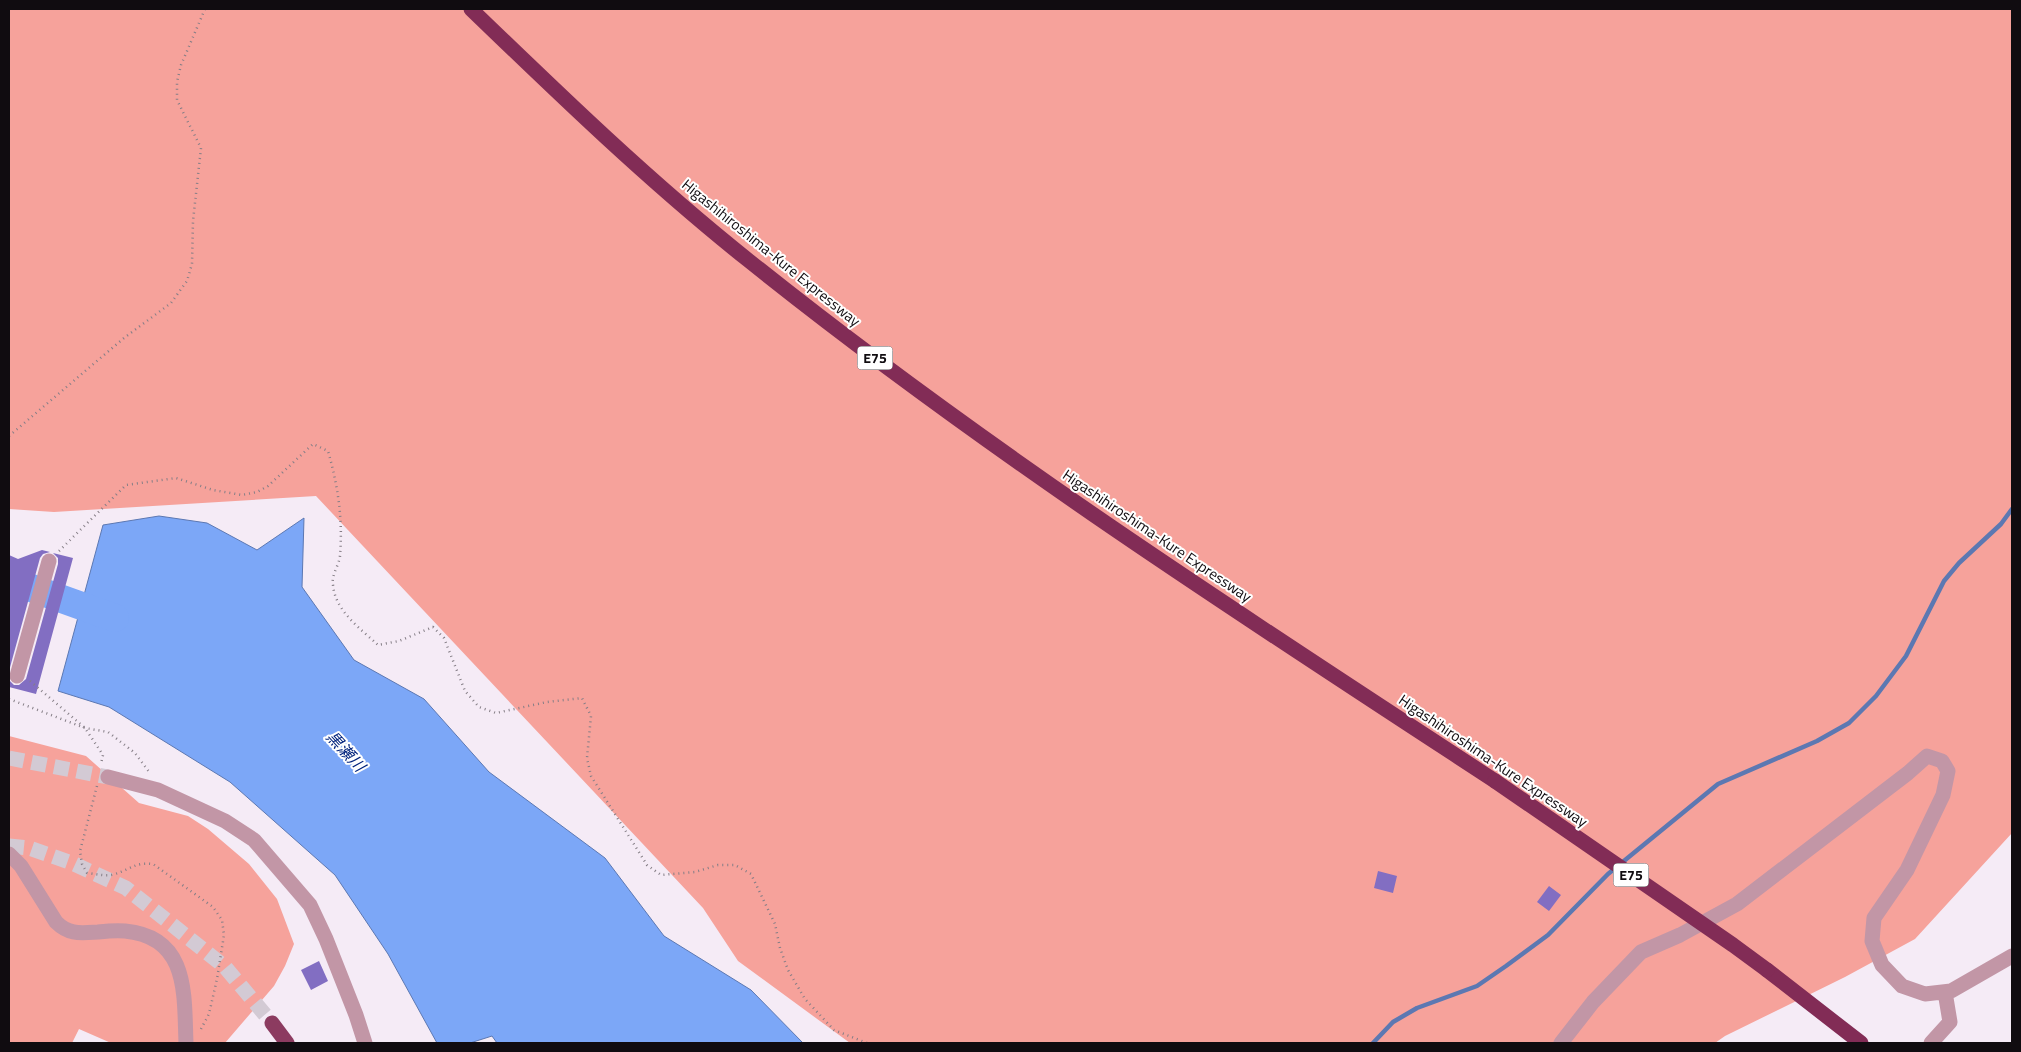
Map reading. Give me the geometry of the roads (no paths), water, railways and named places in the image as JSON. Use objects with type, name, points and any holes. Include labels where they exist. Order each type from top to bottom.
[{"type":"highway","name":"Higashihiroshima-Kure Expressway","points":[[470,9],[636,165],[747,260],[876,359],[1004,452],[1186,578],[1495,781],[1733,945],[1861,1043]]},
{"type":"highway","points":[[272,1023],[287,1043]]},
{"type":"street","points":[[17,676],[49,561]]},
{"type":"street","points":[[1561,1043],[1593,1002],[1641,952],[1680,935],[1737,904],[1908,773],[1927,756],[1942,761],[1948,771],[1943,794],[1907,870],[1874,918],[1872,941],[1882,965],[1902,986],[1925,994],[1951,991],[2012,956]]},
{"type":"street","points":[[102,777],[158,790],[225,821],[254,840],[285,873],[310,905],[326,939],[365,1043]]},
{"type":"street","points":[[9,854],[21,866],[56,922],[63,929],[76,933],[124,930],[145,934],[166,948],[179,968],[192,1039]]},
{"type":"street","points":[[1931,1043],[1950,1022],[1945,992]]},
{"type":"water","points":[[159,516],[207,523],[257,550],[304,518],[302,587],[354,660],[424,699],[489,772],[605,858],[664,936],[751,990],[803,1043],[497,1043],[492,1036],[470,1043],[437,1043],[388,954],[335,875],[230,782],[109,707],[58,691],[103,525]]},
{"type":"waterway","points":[[1373,1043],[1393,1022],[1417,1008],[1477,986],[1548,935],[1608,874],[1718,784],[1817,741],[1849,723],[1876,696],[1906,656],[1944,581],[1959,563],[2001,524],[2012,509]]},
{"type":"waterway","name":"黒瀬川","points":[[9,580],[115,618]]},
{"type":"tunnel","points":[[9,758],[108,777]]},
{"type":"tunnel","points":[[9,846],[29,848],[72,863],[126,888],[225,967],[272,1023]]}]
